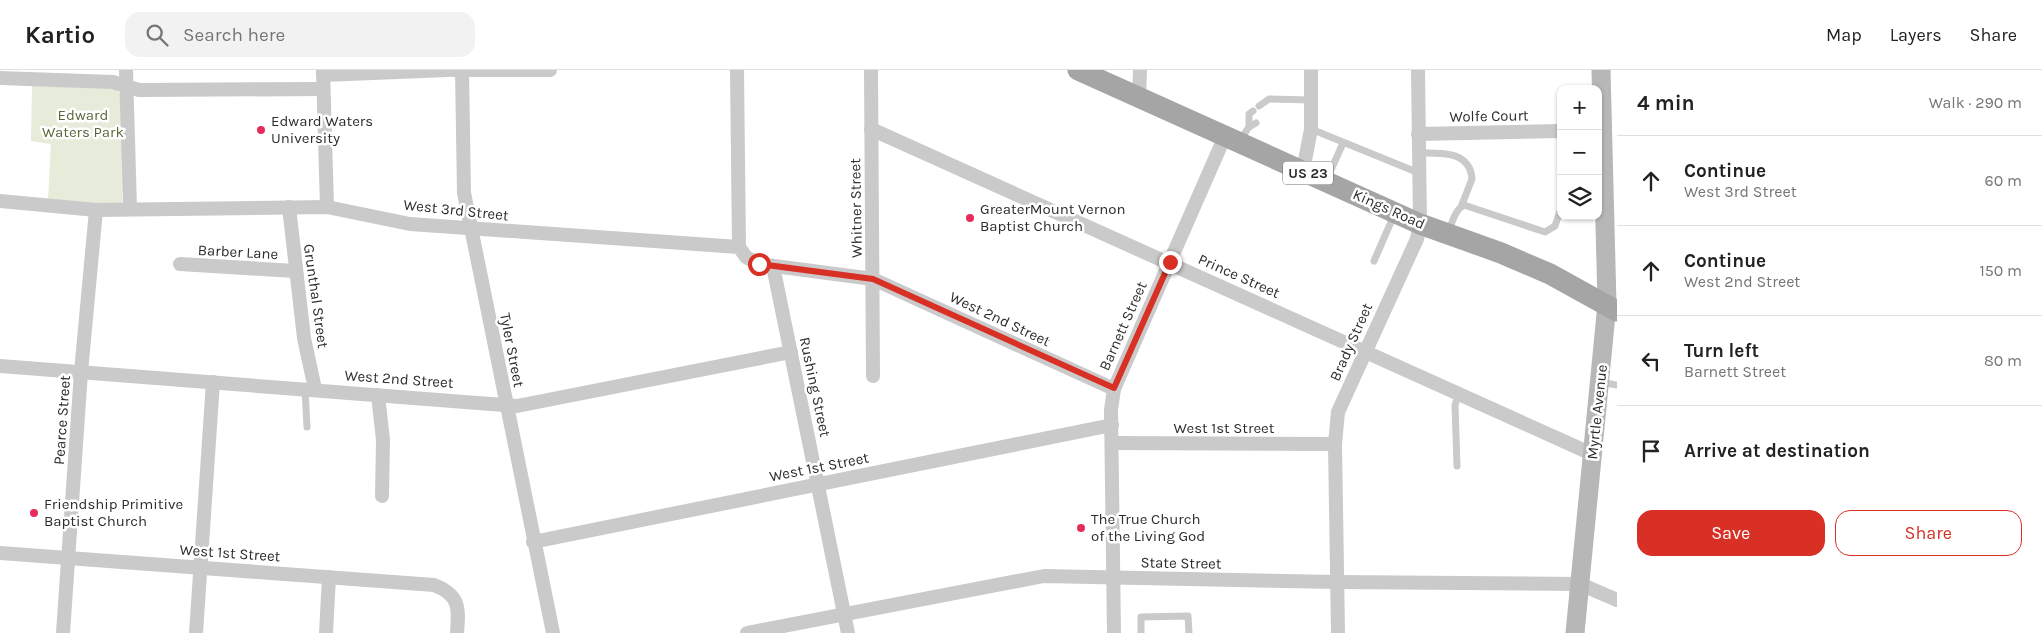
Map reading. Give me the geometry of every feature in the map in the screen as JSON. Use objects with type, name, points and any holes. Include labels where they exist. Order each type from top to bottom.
[{"type":"main road","name":"Kings Road","points":[[1078,70],[1139,98],[1238,135],[1303,171],[1420,224],[1501,253],[1550,274],[1612,308]]},
{"type":"main road","name":"Myrtle Avenue","points":[[1601,70],[1601,85]]},
{"type":"main road","name":"Myrtle Avenue","points":[[1602,135],[1610,154],[1602,171]]},
{"type":"main road","name":"Myrtle Avenue","points":[[1575,633],[1592,454],[1608,384],[1612,308],[1601,175]]},
{"type":"street","points":[[126,70],[130,208]]},
{"type":"street","name":"Tyler Street","points":[[462,70],[464,193],[552,633]]},
{"type":"street","points":[[327,206],[323,72],[550,70]]},
{"type":"street","points":[[738,70],[739,247],[746,256],[759,264],[873,279]]},
{"type":"street","name":"Whitner Street","points":[[872,70],[873,376]]},
{"type":"street","points":[[1139,98],[1140,70]]},
{"type":"street","points":[[1303,171],[1311,129],[1311,70]]},
{"type":"street","name":"Brady Street","points":[[1338,633],[1335,444],[1338,412],[1417,239],[1420,224],[1418,70]]},
{"type":"street","points":[[0,78],[113,82],[140,90],[323,89]]},
{"type":"street","name":"Prince Street","points":[[871,129],[1170,262],[1592,454]]},
{"type":"street","name":"Wolfe Court","points":[[1418,134],[1557,131]]},
{"type":"street","name":"Barnett Street","points":[[1114,633],[1112,426],[1114,388],[1170,262],[1238,135]]},
{"type":"street","name":"West 3rd Street","points":[[0,201],[96,210],[327,206],[410,224],[739,247]]},
{"type":"street","name":"Grunthal Street","points":[[289,207],[310,389]]},
{"type":"street","name":"Pearce Street","points":[[63,633],[96,210]]},
{"type":"street","name":"Barber Lane","points":[[180,264],[295,271]]},
{"type":"street","name":"Rushing Street","points":[[773,266],[848,633]]},
{"type":"street","name":"West 2nd Street","points":[[873,279],[1114,388]]},
{"type":"street","name":"West 2nd Street","points":[[0,366],[506,403],[517,406],[791,352]]},
{"type":"street","points":[[196,633],[213,382]]},
{"type":"street","points":[[378,394],[383,440],[382,496]]},
{"type":"street","name":"West 1st Street","points":[[533,542],[1112,426]]},
{"type":"street","name":"West 1st Street","points":[[1113,443],[1335,444]]},
{"type":"street","name":"West 1st Street","points":[[0,553],[434,585],[445,589],[454,597],[458,608],[457,633]]},
{"type":"street","name":"State Street","points":[[747,633],[1044,576],[1336,582],[1580,584],[1617,600]]},
{"type":"street","points":[[326,633],[329,577]]},
{"type":"lane","points":[[1238,135],[1249,114],[1269,98],[1311,100]]},
{"type":"lane","points":[[1277,108],[1281,100]]},
{"type":"lane","points":[[1238,135],[1256,123]]},
{"type":"lane","points":[[1311,129],[1419,173]]},
{"type":"lane","points":[[1326,181],[1343,143]]},
{"type":"lane","points":[[1419,153],[1455,155],[1464,162],[1472,178],[1448,234]]},
{"type":"lane","points":[[1460,207],[1470,206],[1545,232],[1555,226],[1557,220]]},
{"type":"lane","points":[[1374,261],[1395,212]]},
{"type":"lane","points":[[307,427],[310,389]]},
{"type":"lane","points":[[1457,466],[1455,405],[1460,393]]},
{"type":"lane","points":[[1141,633],[1141,617],[1188,616],[1189,633]]},
{"type":"green space","name":"Edward Waters Park","points":[[32,86],[116,88],[121,95],[122,207],[48,200],[51,144],[31,141]]},
{"type":"place","name":"Edward Waters University","points":[[261,130]]},
{"type":"place","name":"GreaterMount Vernon Baptist Church","points":[[970,218]]},
{"type":"place","name":"Friendship Primitive Baptist Church","points":[[34,513]]},
{"type":"place","name":"The True Church of the Living God","points":[[1081,528]]},
{"type":"route","points":[[759,264],[880,281],[1114,388],[1170,262]]}]
